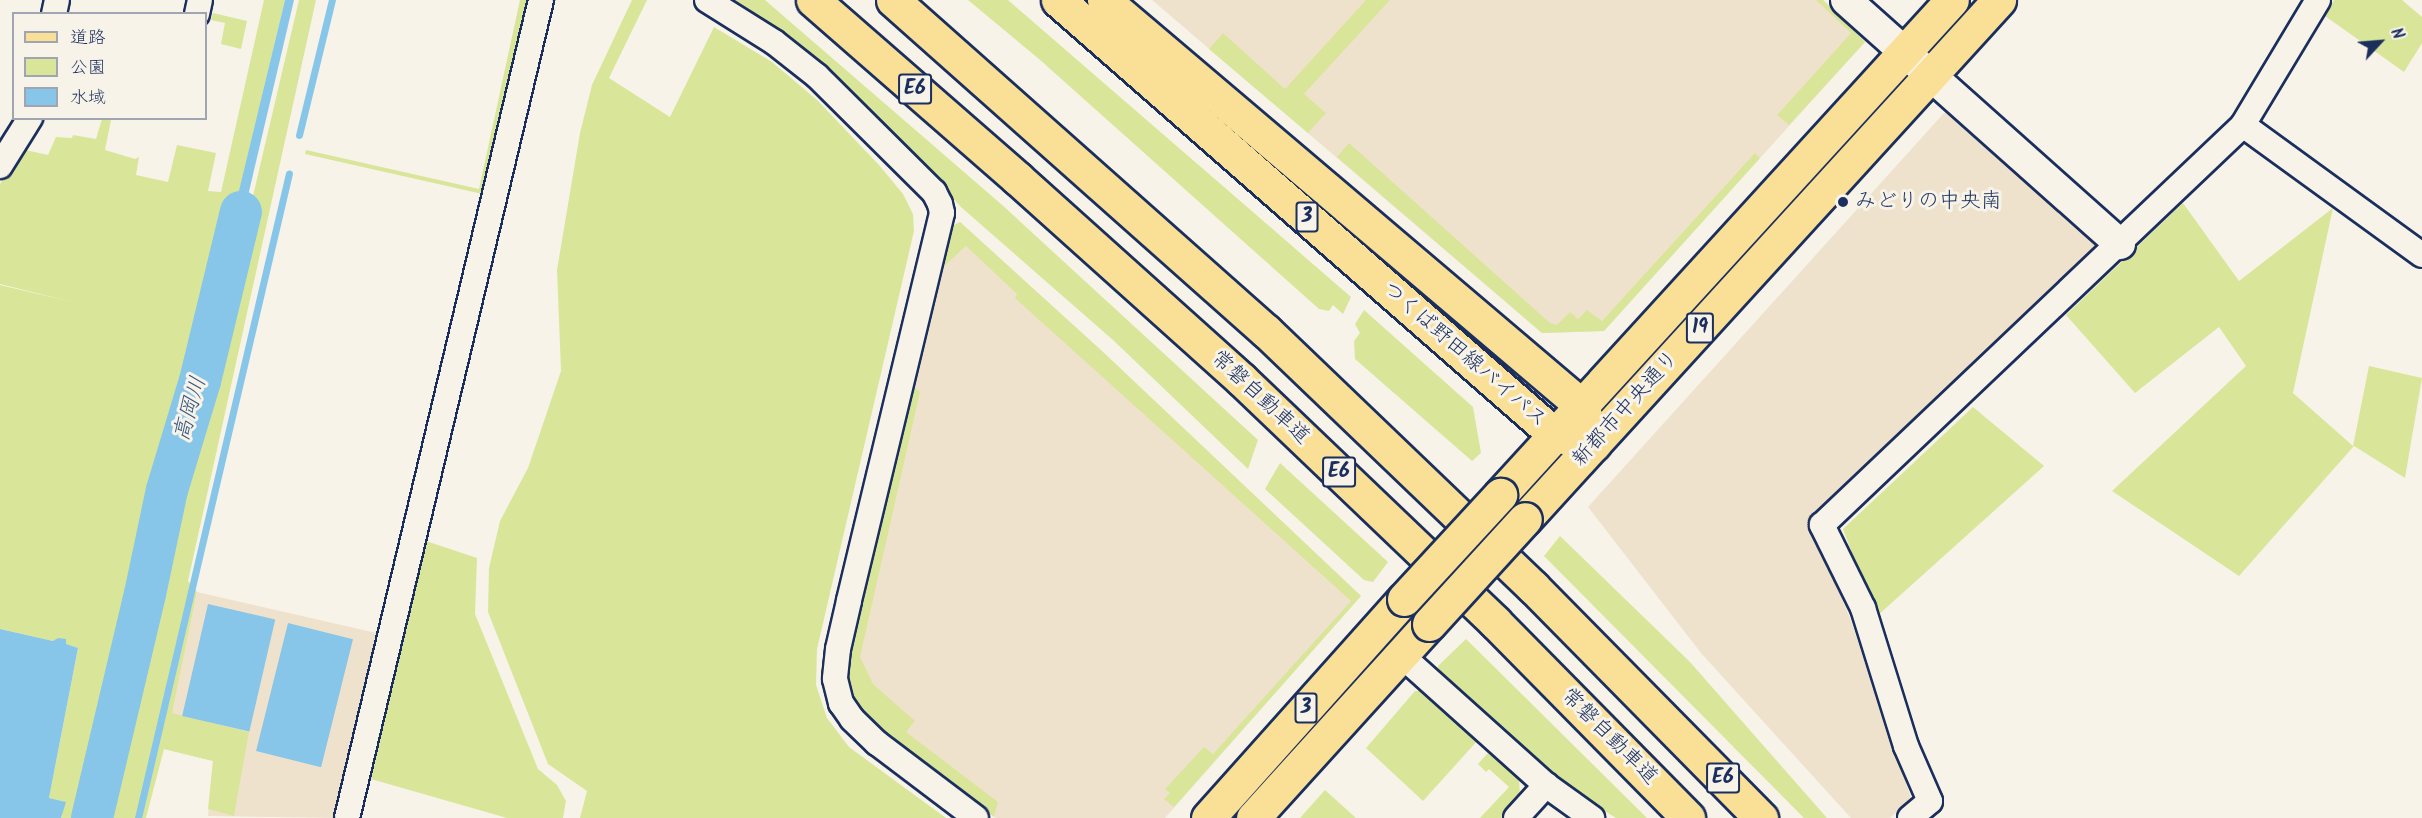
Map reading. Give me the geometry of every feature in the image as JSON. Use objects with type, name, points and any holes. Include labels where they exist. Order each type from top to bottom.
[{"type":"main road","name":"常磐自動車道","points":[[813,0],[1017,178],[1251,388],[1495,622],[1688,818]]},
{"type":"main road","name":"E6","points":[[893,0],[1266,331],[1550,604],[1761,818]]},
{"type":"main road","name":"つくば野田線バイパス","points":[[1058,0],[1555,435],[1594,444]]},
{"type":"main road","name":"つくば野田線バイパス","points":[[1104,0],[1582,406],[1594,444]]},
{"type":"main road","name":"新都市中央通り","points":[[1208,818],[1404,599],[1952,0]]},
{"type":"main road","name":"新都市中央通り","points":[[1253,818],[1999,0]]},
{"type":"street","points":[[347,818],[542,0]]},
{"type":"street","points":[[707,0],[774,42],[817,76],[934,192],[940,204],[942,213],[842,630],[835,679],[841,703],[877,744],[976,818]]},
{"type":"street","points":[[1846,0],[2120,244]]},
{"type":"street","points":[[1910,818],[1936,809],[1906,746],[1863,608],[1822,525],[2243,125],[2318,0]]},
{"type":"street","points":[[0,166],[29,120]]},
{"type":"street","points":[[2243,125],[2422,255]]},
{"type":"street","points":[[1401,656],[1546,785],[1592,818]]},
{"type":"street","points":[[1516,818],[1546,785]]},
{"type":"shaded area","points":[[1152,0],[1823,0],[1865,42],[1604,331],[1542,333]]},
{"type":"shaded area","points":[[1944,113],[1954,113],[2096,241],[2095,255],[1810,524],[1850,618],[1911,798],[1890,818],[1851,818],[1701,653],[1588,507]]},
{"type":"shaded area","points":[[960,222],[1103,352],[1361,596],[1165,818],[996,818],[873,724],[846,655],[948,227]]},
{"type":"shaded area","points":[[197,592],[385,635],[341,818],[208,816],[213,761],[164,749]]},
{"type":"green space","points":[[264,0],[285,0],[204,339],[178,424],[86,818],[61,818],[65,802],[49,798],[78,648],[65,644],[66,640],[53,641],[0,629],[0,285],[76,303],[0,284],[0,184],[21,149],[48,155],[56,137],[72,138],[73,135],[96,139],[102,120],[111,120],[105,150],[135,159],[139,157],[136,175],[168,182],[177,145],[216,153],[208,191],[221,192]]},
{"type":"green space","points":[[299,0],[316,0],[188,581],[197,592],[172,713],[249,732],[234,816],[208,809],[213,761],[164,749],[146,818],[101,818],[132,670],[150,623],[151,593],[176,470],[188,451],[190,434],[207,392]]},
{"type":"green space","points":[[520,0],[534,0],[487,195],[305,154],[306,150],[479,189]]},
{"type":"green space","points":[[632,0],[647,0],[609,78],[670,117],[714,27],[772,62],[817,100],[879,165],[903,194],[913,214],[914,231],[817,649],[816,685],[827,718],[849,747],[946,818],[580,818],[587,791],[548,764],[488,612],[489,568],[500,521],[528,468],[561,371],[557,270],[580,133],[592,85]]},
{"type":"green space","points":[[728,0],[765,0],[1001,204],[1258,440],[1248,469],[1113,340],[961,207],[881,121],[814,58]]},
{"type":"green space","points":[[968,0],[1008,0],[1351,297],[1343,314],[1333,305],[1329,311],[1319,309],[1039,59]]},
{"type":"green space","points":[[1366,0],[1390,0],[1304,94],[1326,113],[1308,133],[1209,49],[1223,33],[1285,89]]},
{"type":"green space","points":[[1816,0],[1823,0],[1865,42],[1789,125],[1777,115],[1851,33]]},
{"type":"green space","points":[[2334,0],[2402,0],[2422,17],[2422,43],[2404,72],[2325,16]]},
{"type":"green space","points":[[213,13],[247,21],[241,49],[221,44],[225,23],[211,20]]},
{"type":"green space","points":[[1349,143],[1550,323],[1557,325],[1570,312],[1578,319],[1587,310],[1602,321],[1755,153],[1760,158],[1604,331],[1542,333],[1337,157]]},
{"type":"green space","points":[[2183,203],[2239,281],[2333,208],[2293,393],[2353,446],[2369,366],[2422,378],[2405,478],[2354,446],[2239,576],[2112,491],[2246,366],[2219,327],[2135,393],[2066,315]]},
{"type":"green space","points":[[960,222],[1103,352],[1361,596],[1174,807],[1164,799],[1170,793],[1165,789],[1204,747],[1213,754],[1351,601],[1015,298],[1017,294],[966,246],[940,270],[948,229]]},
{"type":"green space","points":[[1364,310],[1473,407],[1481,453],[1472,461],[1355,359],[1354,341],[1360,333],[1355,324]]},
{"type":"green space","points":[[911,384],[920,392],[860,657],[873,684],[915,721],[906,732],[998,802],[994,817],[873,724],[853,703],[847,682],[846,655]]},
{"type":"green space","points":[[1973,407],[2044,466],[1876,617],[1843,529]]},
{"type":"green space","points":[[1280,463],[1388,562],[1373,582],[1364,580],[1265,489]]},
{"type":"green space","points":[[1560,536],[1690,662],[1827,818],[1804,818],[1544,556]]},
{"type":"green space","points":[[420,539],[477,558],[475,614],[538,769],[557,785],[566,801],[563,818],[507,818],[364,777]]},
{"type":"green space","points":[[1466,639],[1647,818],[1616,818],[1569,789],[1535,763],[1439,677],[1438,666]]},
{"type":"green space","points":[[1415,691],[1426,691],[1478,740],[1423,801],[1366,748]]},
{"type":"green space","points":[[1492,753],[1519,778],[1520,796],[1501,818],[1480,818],[1509,787],[1489,769],[1486,772],[1478,764],[1487,754]]},
{"type":"green space","points":[[1325,790],[1356,818],[1300,818]]},
{"type":"water","points":[[285,0],[294,0],[231,268],[222,261]]},
{"type":"water","points":[[208,604],[275,620],[249,732],[182,716]]},
{"type":"water","points":[[288,623],[353,639],[321,767],[256,751]]},
{"type":"water","points":[[0,629],[53,641],[58,638],[66,639],[66,644],[78,648],[49,798],[66,802],[61,818],[0,818]]},
{"type":"waterway","points":[[299,135],[332,0]]},
{"type":"waterway","points":[[138,818],[289,173]]},
{"type":"waterway","name":"高岡川","points":[[92,818],[167,490],[200,381],[241,212]]},
{"type":"place","name":"みどりの中央南","points":[[1843,202]]}]
